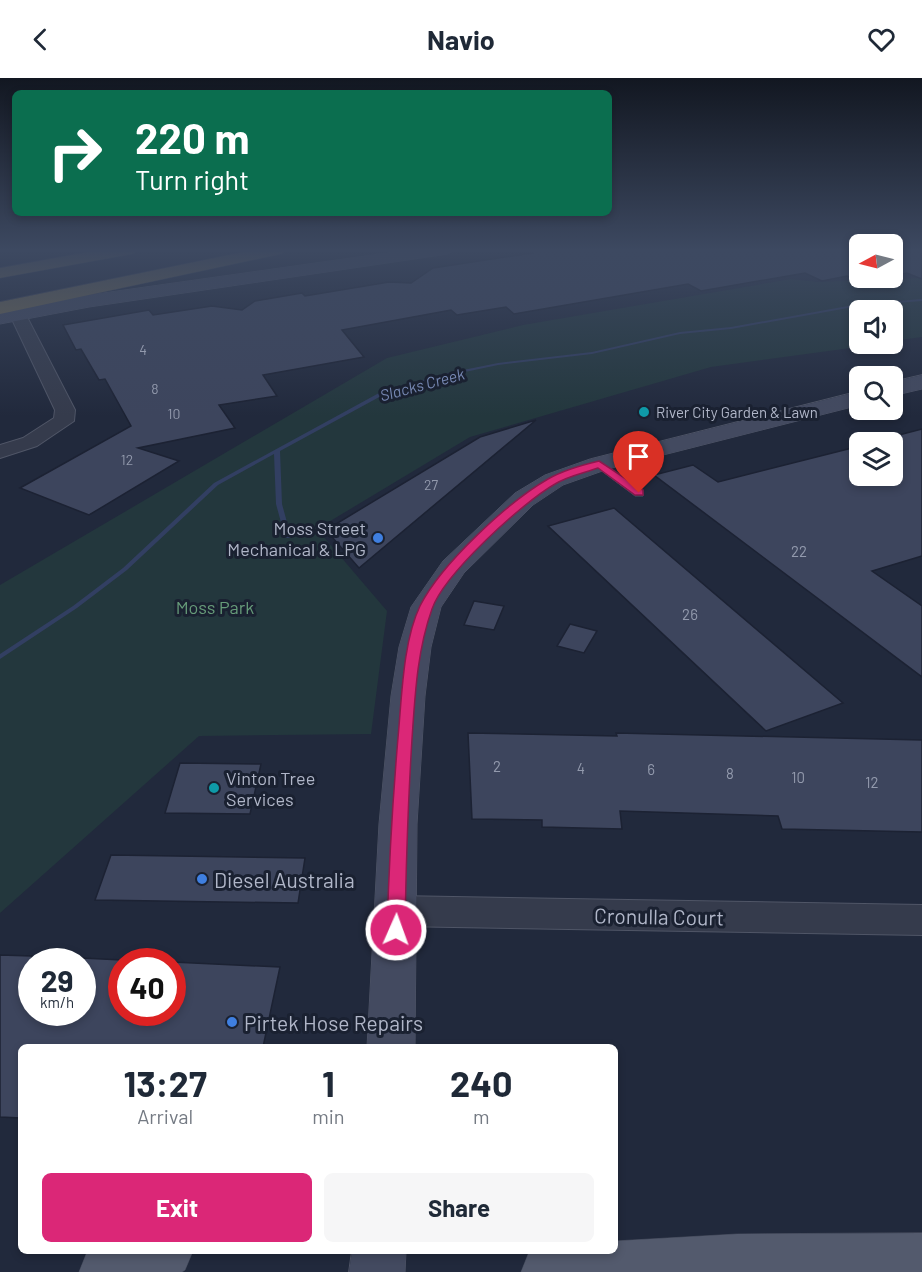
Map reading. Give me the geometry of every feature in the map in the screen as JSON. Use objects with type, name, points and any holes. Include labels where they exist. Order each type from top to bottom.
[{"type":"highway","points":[[6,314],[45,305]]},
{"type":"main road","points":[[107,1272],[158,1254]]},
{"type":"main road","points":[[549,1272],[737,1262],[922,1261]]},
{"type":"street","points":[[0,452],[50,432],[64,421],[65,410],[6,314],[65,305]]},
{"type":"street","points":[[903,386],[922,382]]},
{"type":"street","points":[[391,1044],[399,824],[408,696],[415,647],[426,607],[453,567],[524,499],[554,480],[599,464],[849,401]]},
{"type":"street","name":"Cronulla Court","points":[[397,911],[922,920]]},
{"type":"street","points":[[377,1272],[379,1254]]},
{"type":"lane","points":[[599,464],[639,493]]},
{"type":"green space","name":"Moss Park","points":[[641,305],[849,305],[849,348],[711,367],[470,437],[317,529],[387,611],[371,734],[199,736],[0,913],[0,585],[387,358],[523,325]]},
{"type":"green space","name":"Moss Park","points":[[903,305],[922,305],[922,337],[903,340]]},
{"type":"building","points":[[250,305],[568,305],[514,314],[506,307],[457,315],[451,310],[342,330],[364,357],[263,375],[277,396],[219,405],[235,428],[138,448],[179,461],[89,515],[20,488],[131,426],[105,379],[99,380],[81,349],[76,350],[63,325],[149,310],[153,315],[212,306],[242,310]]},
{"type":"building","points":[[536,420],[359,568],[326,530],[480,437]]},
{"type":"building","points":[[922,429],[922,556],[872,571],[922,606],[922,677],[654,475],[693,465],[718,482],[849,449],[849,486],[903,486],[903,434]]},
{"type":"building","points":[[614,508],[843,703],[766,731],[548,526]]},
{"type":"building","points":[[474,601],[504,606],[494,630],[464,625]]},
{"type":"building","points":[[570,624],[597,631],[584,653],[557,646]]},
{"type":"building","points":[[468,733],[617,736],[616,733],[922,740],[922,832],[782,829],[778,816],[620,811],[622,829],[542,827],[542,820],[472,819]]},
{"type":"building","name":"Vinton Tree Services","points":[[180,763],[261,764],[250,814],[165,813]]},
{"type":"building","name":"Diesel Australia","points":[[111,855],[305,858],[298,903],[95,900]]},
{"type":"building","points":[[0,955],[18,956],[18,1026],[96,1026],[96,959],[108,959],[108,1026],[186,1026],[186,963],[280,967],[264,1044],[18,1044],[18,1118],[0,1117]]},
{"type":"waterway","name":"Slacks Creek","points":[[277,451],[381,394],[445,375],[498,364],[592,353],[680,333],[731,328],[863,305]]},
{"type":"waterway","name":"Slacks Creek","points":[[0,657],[75,607],[125,569],[216,484],[277,451]]},
{"type":"waterway","points":[[277,451],[279,504],[288,537]]},
{"type":"place","name":"River City Garden & Lawn","points":[[644,412]]},
{"type":"place","name":"Moss Street Mechanical & LPG","points":[[378,538]]},
{"type":"place","name":"Vinton Tree Services","points":[[214,788]]},
{"type":"place","name":"Diesel Australia","points":[[202,879]]},
{"type":"place","name":"Pirtek Hose Repairs","points":[[232,1022]]},
{"type":"route","points":[[396,930],[399,824],[408,696],[415,647],[426,607],[453,567],[524,499],[554,480],[599,464],[639,493]]}]
